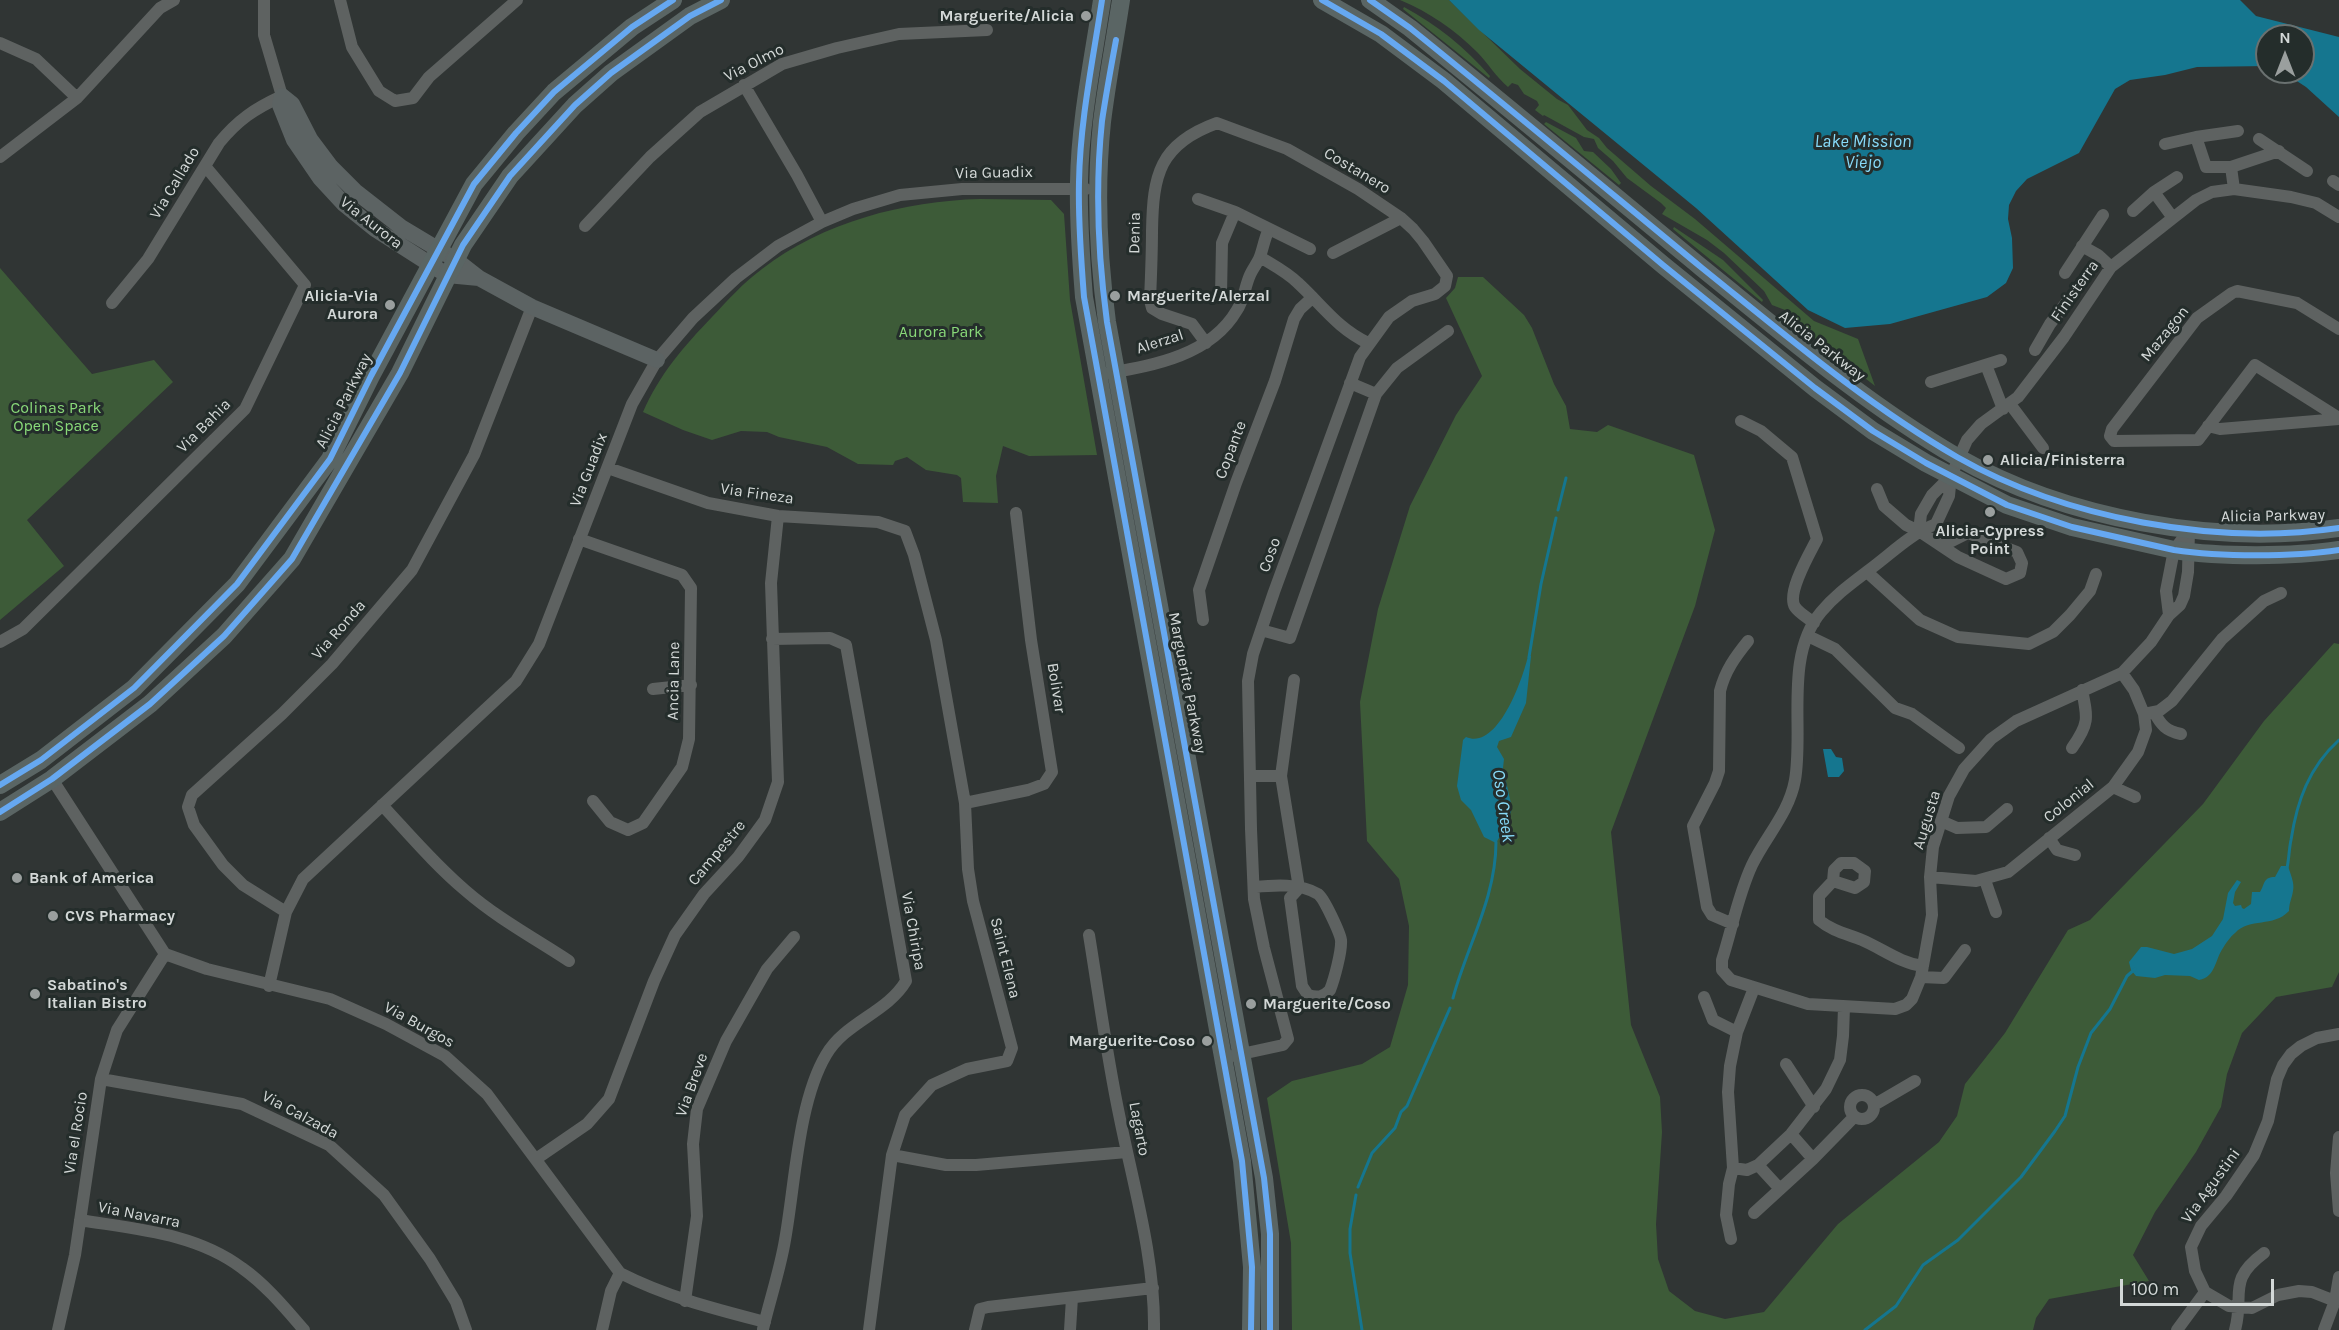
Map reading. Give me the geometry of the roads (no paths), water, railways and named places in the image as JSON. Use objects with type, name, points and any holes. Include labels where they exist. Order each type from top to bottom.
[{"type":"main road","name":"Alicia Parkway","points":[[0,785],[41,760],[134,688],[237,584],[330,459],[371,376],[474,184],[554,92],[632,27],[674,0]]},
{"type":"main road","name":"Alicia Parkway","points":[[0,812],[52,779],[150,704],[224,636],[292,560],[400,373],[463,245],[510,176],[575,105],[610,73],[690,16],[721,0]]},
{"type":"main road","name":"Marguerite Parkway","points":[[1102,0],[1084,118],[1079,189],[1084,297],[1106,373],[1264,1178],[1270,1234],[1270,1330]]},
{"type":"main road","name":"Marguerite Parkway","points":[[1121,0],[1102,122],[1099,190],[1100,267],[1106,373],[1242,1161],[1250,1223],[1251,1330]]},
{"type":"main road","points":[[1322,0],[1381,34],[1444,81],[1608,220],[1844,411],[1904,450],[1951,476],[2007,505],[2072,527],[2182,551],[2266,554],[2339,550]]},
{"type":"main road","name":"Alicia Parkway","points":[[1370,0],[1449,59],[1761,315],[1848,383],[1886,412],[1960,458],[2045,496],[2093,512],[2189,530],[2309,532],[2339,528]]},
{"type":"main road","points":[[41,760],[52,779]]},
{"type":"street","points":[[0,157],[77,98],[159,8],[174,0]]},
{"type":"street","name":"Via Aurora","points":[[264,0],[264,35],[282,96],[280,105],[294,140],[320,178],[352,211],[430,266],[452,268],[479,279],[532,307],[657,360]]},
{"type":"street","points":[[340,0],[352,47],[379,91],[394,101],[413,98],[429,77],[517,0]]},
{"type":"street","name":"Via Olmo","points":[[585,226],[650,157],[700,112],[782,64],[837,48],[899,34],[987,30]]},
{"type":"street","points":[[0,43],[36,59],[77,98]]},
{"type":"street","points":[[744,85],[822,222]]},
{"type":"street","name":"Via Aurora","points":[[282,96],[292,104],[310,139],[331,167],[355,191],[401,227],[438,249],[452,268]]},
{"type":"street","name":"Via Callado","points":[[112,303],[148,259],[219,143],[230,129],[255,109],[282,96]]},
{"type":"street","name":"Costanero","points":[[1217,123],[1287,149],[1358,189],[1401,218],[1423,241],[1447,276],[1445,286]]},
{"type":"street","name":"Denia","points":[[1206,343],[1192,324],[1162,314],[1152,308],[1150,300],[1152,199],[1162,164],[1180,142],[1198,130],[1217,123]]},
{"type":"street","points":[[2165,144],[2238,131]]},
{"type":"street","points":[[2196,137],[2206,167],[2231,167],[2279,151]]},
{"type":"street","points":[[2259,139],[2307,171]]},
{"type":"street","name":"Via Bahia","points":[[0,642],[23,629],[245,408],[305,285],[205,166]]},
{"type":"street","points":[[2231,167],[2234,189]]},
{"type":"street","points":[[2133,212],[2154,192],[2177,177]]},
{"type":"street","name":"Via Guadix","points":[[269,986],[286,912],[303,879],[516,681],[539,644],[632,404],[657,360],[693,318],[736,278],[778,246],[822,222],[854,209],[900,195],[962,189],[1099,190]]},
{"type":"street","name":"Finisterra","points":[[1919,531],[1921,514],[1932,495],[1951,476],[1967,440],[1981,424],[2018,397],[2064,337],[2111,267],[2196,200],[2212,192],[2234,189],[2291,196],[2316,203],[2339,217]]},
{"type":"street","points":[[2154,192],[2173,218]]},
{"type":"street","points":[[1198,199],[1235,212],[1310,249]]},
{"type":"street","points":[[1221,295],[1222,243],[1235,212]]},
{"type":"street","points":[[2065,273],[2103,215]]},
{"type":"street","points":[[1333,253],[1401,218]]},
{"type":"street","name":"Alerzal","points":[[1106,373],[1176,358],[1206,343],[1222,329],[1238,310],[1269,229]]},
{"type":"street","points":[[2082,246],[2098,255],[2111,267]]},
{"type":"street","points":[[1260,257],[1299,283],[1341,327],[1368,344]]},
{"type":"street","name":"Coso","points":[[1223,1058],[1283,1045],[1288,1039],[1264,948],[1254,886],[1248,681],[1261,630],[1360,357],[1389,317],[1412,301],[1435,294],[1445,286]]},
{"type":"street","name":"Mazagon","points":[[2205,430],[2198,440],[2114,441],[2110,436],[2112,429],[2197,318],[2232,293],[2237,291],[2297,303],[2339,329]]},
{"type":"street","name":"Copante","points":[[1203,620],[1199,590],[1275,381],[1294,319],[1300,309],[1312,298]]},
{"type":"street","points":[[2035,350],[2066,303]]},
{"type":"street","name":"Via Ronda","points":[[286,912],[243,885],[223,866],[194,825],[188,807],[192,795],[282,714],[332,664],[412,570],[474,455],[532,307]]},
{"type":"street","points":[[2050,324],[2064,337]]},
{"type":"street","points":[[1261,630],[1290,638],[1376,394],[1397,368],[1448,331]]},
{"type":"street","points":[[1931,382],[2001,360]]},
{"type":"street","points":[[1986,365],[2007,406],[2043,448]]},
{"type":"street","points":[[2205,430],[2255,365],[2339,419]]},
{"type":"street","points":[[1350,383],[1376,394]]},
{"type":"street","points":[[2205,430],[2339,419]]},
{"type":"street","points":[[1741,420],[1761,431],[1792,457],[1817,539],[1796,581],[1792,600],[1797,610],[1814,622]]},
{"type":"street","name":"Via Fineza","points":[[608,468],[708,503],[778,516],[878,522],[905,531]]},
{"type":"street","points":[[1877,489],[1884,506],[1906,525],[1958,557],[2006,579],[2020,573],[2022,563],[2017,552],[1968,533],[1942,546]]},
{"type":"street","name":"Bolivar","points":[[965,803],[1028,790],[1044,784],[1052,772],[1031,640],[1016,513]]},
{"type":"street","name":"Campestre","points":[[536,1159],[587,1124],[609,1099],[654,981],[675,935],[704,894],[738,856],[765,820],[778,782],[771,583],[778,516]]},
{"type":"street","name":"Augusta","points":[[2169,615],[2166,591],[2189,530]]},
{"type":"street","name":"Saint Elena","points":[[869,1330],[892,1155],[905,1115],[932,1085],[967,1068],[1007,1061],[1012,1048],[973,901],[968,869],[965,803],[936,640],[914,555],[905,531]]},
{"type":"street","points":[[1733,1168],[1747,1170],[1758,1165],[1791,1134],[1826,1089],[1840,1060],[1844,1007],[1808,1004],[1754,988],[1731,980],[1722,970],[1722,960],[1752,865],[1782,817],[1795,781],[1801,655],[1814,622],[1834,597],[1919,531]]},
{"type":"street","name":"Ancia Lane","points":[[579,539],[682,575],[691,588],[692,685],[689,739],[682,767],[642,823],[628,830],[609,822],[592,801]]},
{"type":"street","name":"Augusta","points":[[1844,1007],[1895,1009],[1906,1005],[1912,999],[1922,972],[1932,915],[1930,878],[1933,847],[1949,796],[1964,769],[1992,738],[2016,721],[2122,673],[2151,642],[2169,615],[2180,605],[2184,596],[2182,551]]},
{"type":"street","points":[[1867,572],[1920,620],[1939,629],[1958,637],[2029,644],[2053,632],[2070,615],[2091,591],[2096,574]]},
{"type":"street","points":[[2149,713],[2159,711],[2172,701],[2223,639],[2264,601],[2281,593]]},
{"type":"street","points":[[1808,636],[1835,649],[1895,708],[1912,714],[1959,748]]},
{"type":"street","name":"Via Chiripa","points":[[764,1326],[785,1242],[811,1086],[827,1053],[852,1026],[899,992],[906,981],[846,645],[830,638],[772,639]]},
{"type":"street","points":[[1733,924],[1712,915],[1707,907],[1693,826],[1719,771],[1722,680],[1748,641]]},
{"type":"street","name":"Colonial","points":[[1930,878],[1985,880],[2008,872],[2114,787],[2138,752],[2149,713],[2122,673]]},
{"type":"street","points":[[1294,680],[1281,776],[1299,888]]},
{"type":"street","points":[[653,689],[692,685]]},
{"type":"street","points":[[2072,748],[2085,729],[2087,713],[2082,690]]},
{"type":"street","points":[[2149,713],[2170,732],[2181,734]]},
{"type":"street","points":[[1250,776],[1281,776]]},
{"type":"street","points":[[52,779],[165,954]]},
{"type":"street","points":[[2114,787],[2135,797]]},
{"type":"street","points":[[382,805],[466,892],[501,918],[569,961]]},
{"type":"street","points":[[1941,821],[1957,828],[1986,827],[2007,809]]},
{"type":"street","points":[[2049,838],[2058,850],[2075,855]]},
{"type":"street","points":[[1985,880],[1996,912]]},
{"type":"street","points":[[1833,881],[1819,896],[1819,920],[1825,926],[1863,940],[1922,972],[1944,978],[1965,950]]},
{"type":"street","points":[[1254,886],[1279,884],[1299,888],[1323,898],[1341,939],[1330,990],[1316,997],[1308,995],[1302,986],[1290,898],[1299,888]]},
{"type":"street","name":"Lagarto","points":[[1089,935],[1153,1288],[1154,1330]]},
{"type":"street","name":"Via Breve","points":[[685,1301],[697,1216],[693,1144],[698,1109],[732,1031],[767,969],[794,937]]},
{"type":"street","name":"Via Burgos","points":[[165,954],[207,969],[269,986],[330,999],[386,1024],[445,1056],[487,1094],[620,1273],[652,1289],[764,1326]]},
{"type":"street","name":"Via el Rocio","points":[[58,1330],[75,1255],[101,1079],[117,1030],[165,954]]},
{"type":"street","points":[[1731,1239],[1726,1215],[1733,1168],[1728,1092],[1730,1066],[1737,1032],[1754,988]]},
{"type":"street","points":[[1704,997],[1713,1020],[1737,1032]]},
{"type":"street","name":"Via Agustini","points":[[2205,1292],[2194,1271],[2191,1259],[2194,1236],[2254,1155],[2268,1121],[2277,1079],[2291,1054],[2317,1038],[2339,1034]]},
{"type":"street","points":[[1786,1064],[1814,1107]]},
{"type":"street","name":"Via Calzada","points":[[101,1079],[242,1104],[329,1145],[384,1195],[436,1268],[456,1302],[466,1330]]},
{"type":"street","points":[[1874,1105],[1915,1081]]},
{"type":"street","points":[[1856,1095],[1865,1095],[1874,1105],[1873,1111],[1863,1119],[1854,1117],[1849,1105],[1856,1095]]},
{"type":"street","points":[[1754,1213],[1813,1160],[1854,1117]]},
{"type":"street","points":[[1791,1134],[1813,1160]]},
{"type":"street","points":[[2339,1137],[2336,1173],[2339,1211]]},
{"type":"street","points":[[892,1155],[946,1165],[976,1165],[1127,1152]]},
{"type":"street","points":[[1758,1165],[1780,1190]]},
{"type":"street","name":"Via Navarra","points":[[80,1220],[169,1235],[219,1254],[242,1267],[269,1290],[304,1330]]},
{"type":"street","points":[[2235,1330],[2237,1295],[2241,1277],[2249,1264],[2264,1253]]},
{"type":"street","points":[[602,1330],[611,1292],[620,1273]]},
{"type":"street","points":[[2324,1330],[2335,1301],[2339,1277]]},
{"type":"street","points":[[975,1330],[980,1309],[988,1307],[1153,1288]]},
{"type":"street","points":[[2177,1330],[2205,1292],[2217,1300],[2238,1308],[2252,1308],[2289,1292],[2312,1292],[2335,1301]]},
{"type":"street","points":[[1070,1330],[1072,1298]]},
{"type":"water","name":"Lake Mission Viejo","points":[[1449,0],[2240,0],[2256,16],[2288,24],[2255,24],[2255,66],[2197,67],[2130,80],[2115,89],[2079,153],[2027,179],[2016,191],[2009,205],[2008,219],[2012,238],[2013,268],[2006,283],[1987,297],[1890,324],[1845,328],[1808,310],[1696,208],[1479,30]]},
{"type":"water","name":"Lake Mission Viejo","points":[[2315,31],[2339,37],[2339,117],[2301,84],[2315,84]]},
{"type":"water","points":[[1528,656],[1531,656],[1526,703],[1511,737],[1499,741],[1497,747],[1504,759],[1503,768],[1512,808],[1504,824],[1506,838],[1499,838],[1496,843],[1484,837],[1471,810],[1461,800],[1457,786],[1463,740],[1466,737],[1478,738],[1488,733],[1498,723],[1515,695]]},
{"type":"water","points":[[1823,749],[1831,749],[1836,757],[1842,758],[1844,771],[1839,777],[1828,777]]},
{"type":"water","points":[[2281,866],[2288,866],[2293,881],[2289,911],[2276,919],[2241,928],[2227,942],[2212,971],[2205,978],[2199,980],[2190,976],[2165,975],[2155,978],[2136,976],[2131,970],[2129,962],[2141,947],[2174,954],[2192,949],[2212,936],[2223,919],[2228,893],[2237,880],[2241,882],[2235,892],[2233,903],[2235,906],[2241,905],[2244,909],[2251,904],[2252,892],[2260,892],[2266,880],[2275,877]]},
{"type":"waterway","name":"Oso Creek","points":[[1558,510],[1566,478]]},
{"type":"waterway","name":"Oso Creek","points":[[1529,657],[1541,584],[1556,518]]},
{"type":"waterway","points":[[2287,868],[2290,843],[2301,798],[2312,773],[2339,740]]},
{"type":"waterway","name":"Oso Creek","points":[[1453,998],[1486,902],[1495,863],[1496,842]]},
{"type":"waterway","points":[[1865,1330],[1896,1306],[1923,1265],[1958,1240],[2021,1177],[2065,1116],[2078,1067],[2091,1033],[2110,1009],[2127,976],[2135,969]]},
{"type":"waterway","name":"Oso Creek","points":[[1358,1187],[1372,1153],[1395,1128],[1401,1112],[1407,1106],[1450,1008]]},
{"type":"waterway","name":"Oso Creek","points":[[1356,1195],[1350,1229],[1350,1253],[1362,1330]]},
{"type":"place","name":"Marguerite/Alicia","points":[[1086,16]]},
{"type":"place","name":"Marguerite/Alerzal","points":[[1115,296]]},
{"type":"place","name":"Alicia-Via Aurora","points":[[390,305]]},
{"type":"place","name":"Alicia/Finisterra","points":[[1988,460]]},
{"type":"place","name":"Alicia-Cypress Point","points":[[1990,512]]},
{"type":"place","name":"Bank of America","points":[[17,878]]},
{"type":"place","name":"CVS Pharmacy","points":[[53,916]]},
{"type":"place","name":"Sabatino's Italian Bistro","points":[[35,994]]},
{"type":"place","name":"Marguerite/Coso","points":[[1251,1004]]},
{"type":"place","name":"Marguerite-Coso","points":[[1207,1041]]},
{"type":"park label","name":"Aurora Park","points":[[941,332]]},
{"type":"park label","name":"Colinas Park Open Space","points":[[56,417]]}]
